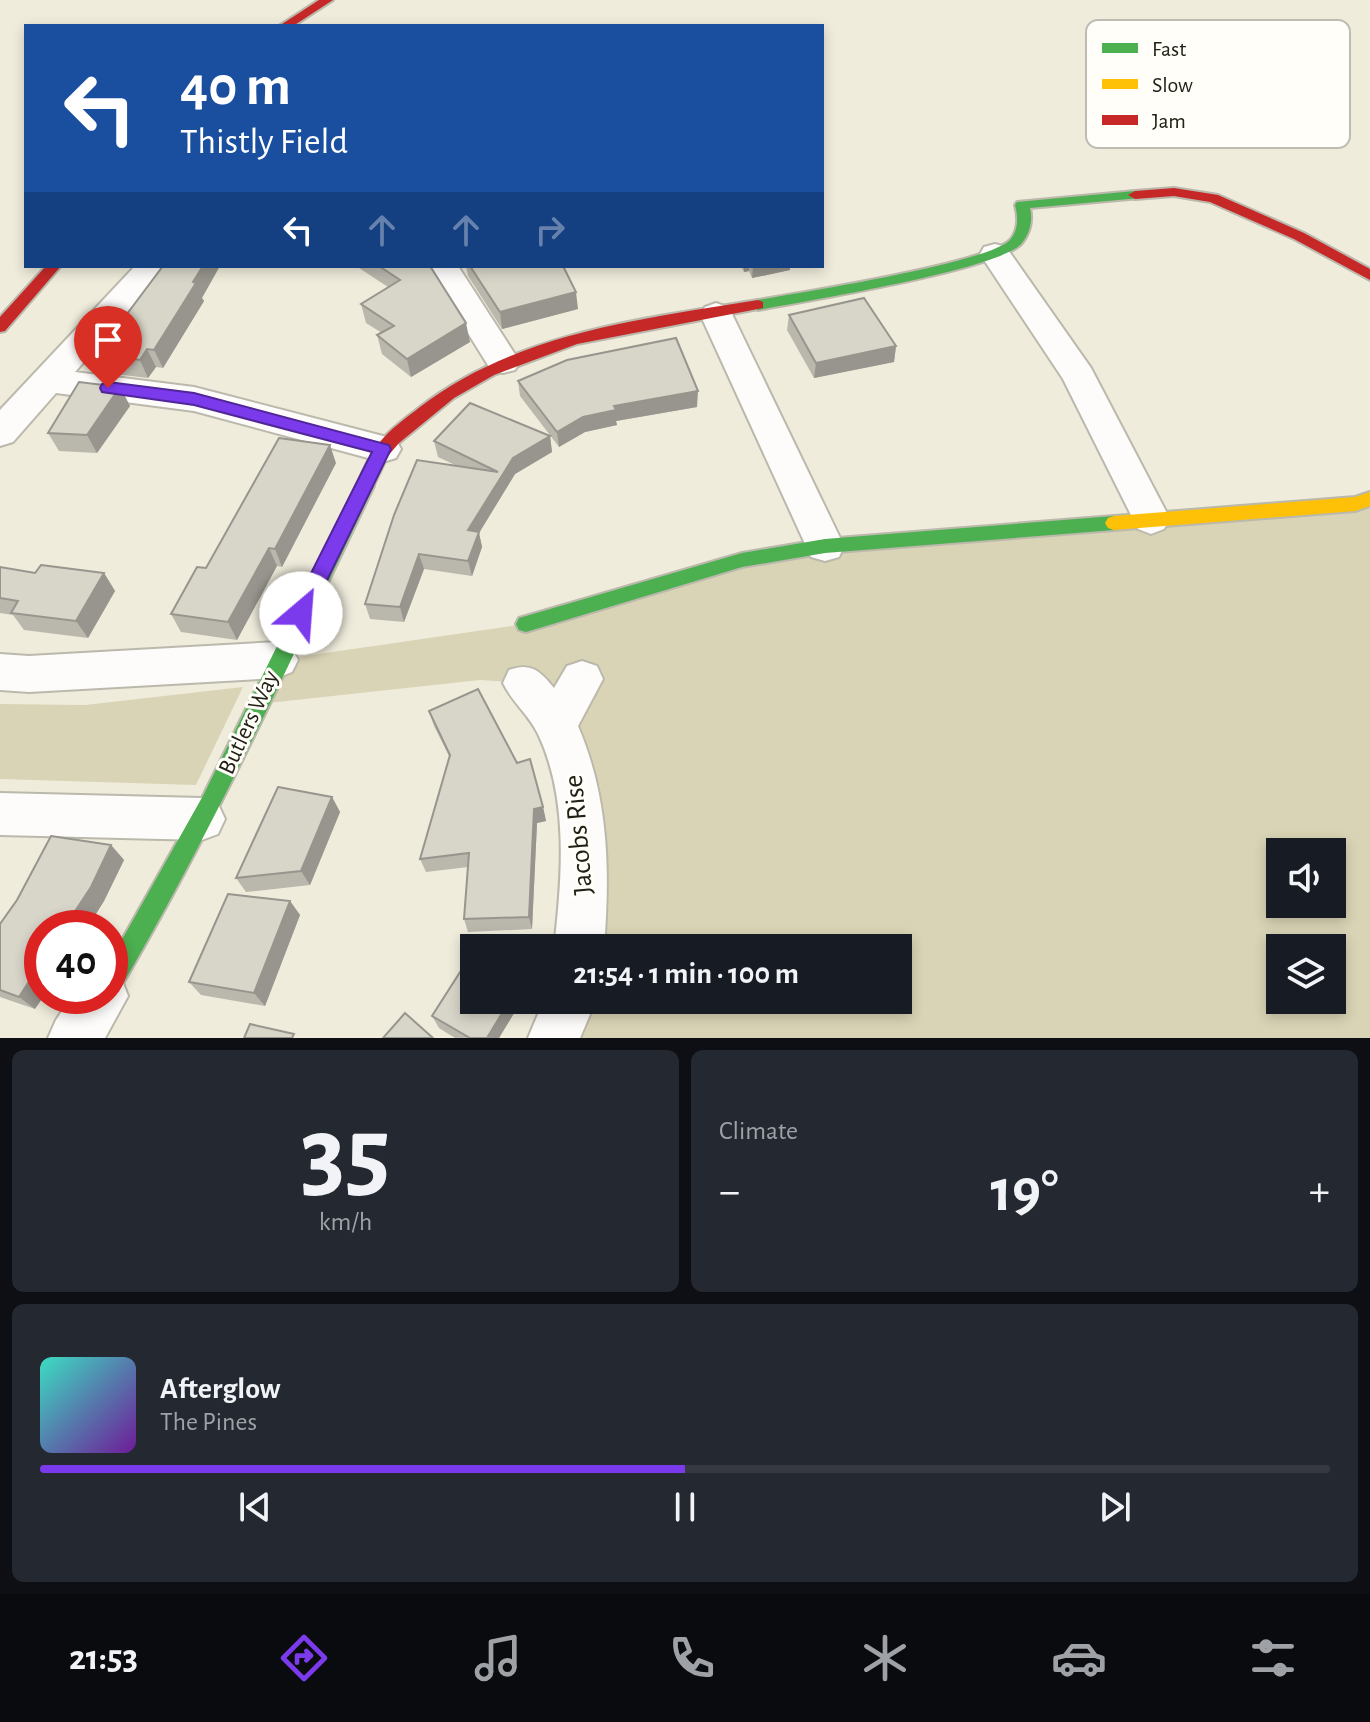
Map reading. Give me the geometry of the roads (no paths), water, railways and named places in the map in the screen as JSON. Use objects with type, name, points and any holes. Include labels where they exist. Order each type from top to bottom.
[{"type":"street","points":[[288,24],[327,0]]},
{"type":"street","points":[[277,660],[383,449],[466,380],[503,362],[622,329],[870,285],[995,254],[1016,242],[1026,219],[1022,205],[1174,192],[1213,198],[1299,236],[1370,275]]},
{"type":"street","points":[[995,254],[1079,376],[1151,519]]},
{"type":"street","points":[[0,327],[52,268]]},
{"type":"street","points":[[0,433],[51,381],[150,268]]},
{"type":"street","points":[[443,268],[503,362]]},
{"type":"street","points":[[716,314],[825,546]]},
{"type":"street","points":[[51,381],[194,399],[383,449]]},
{"type":"street","points":[[526,624],[742,560],[825,546],[1355,504],[1370,499]]},
{"type":"street","name":"Butlers Way","points":[[0,672],[29,674],[277,660],[202,819],[128,955]]},
{"type":"street","points":[[556,725],[582,679]]},
{"type":"street","name":"Jacobs Rise","points":[[524,683],[556,725],[571,762],[586,885],[581,934]]},
{"type":"street","points":[[0,814],[202,819]]},
{"type":"street","points":[[74,1038],[91,1014]]},
{"type":"street","points":[[554,1038],[564,1014]]}]
